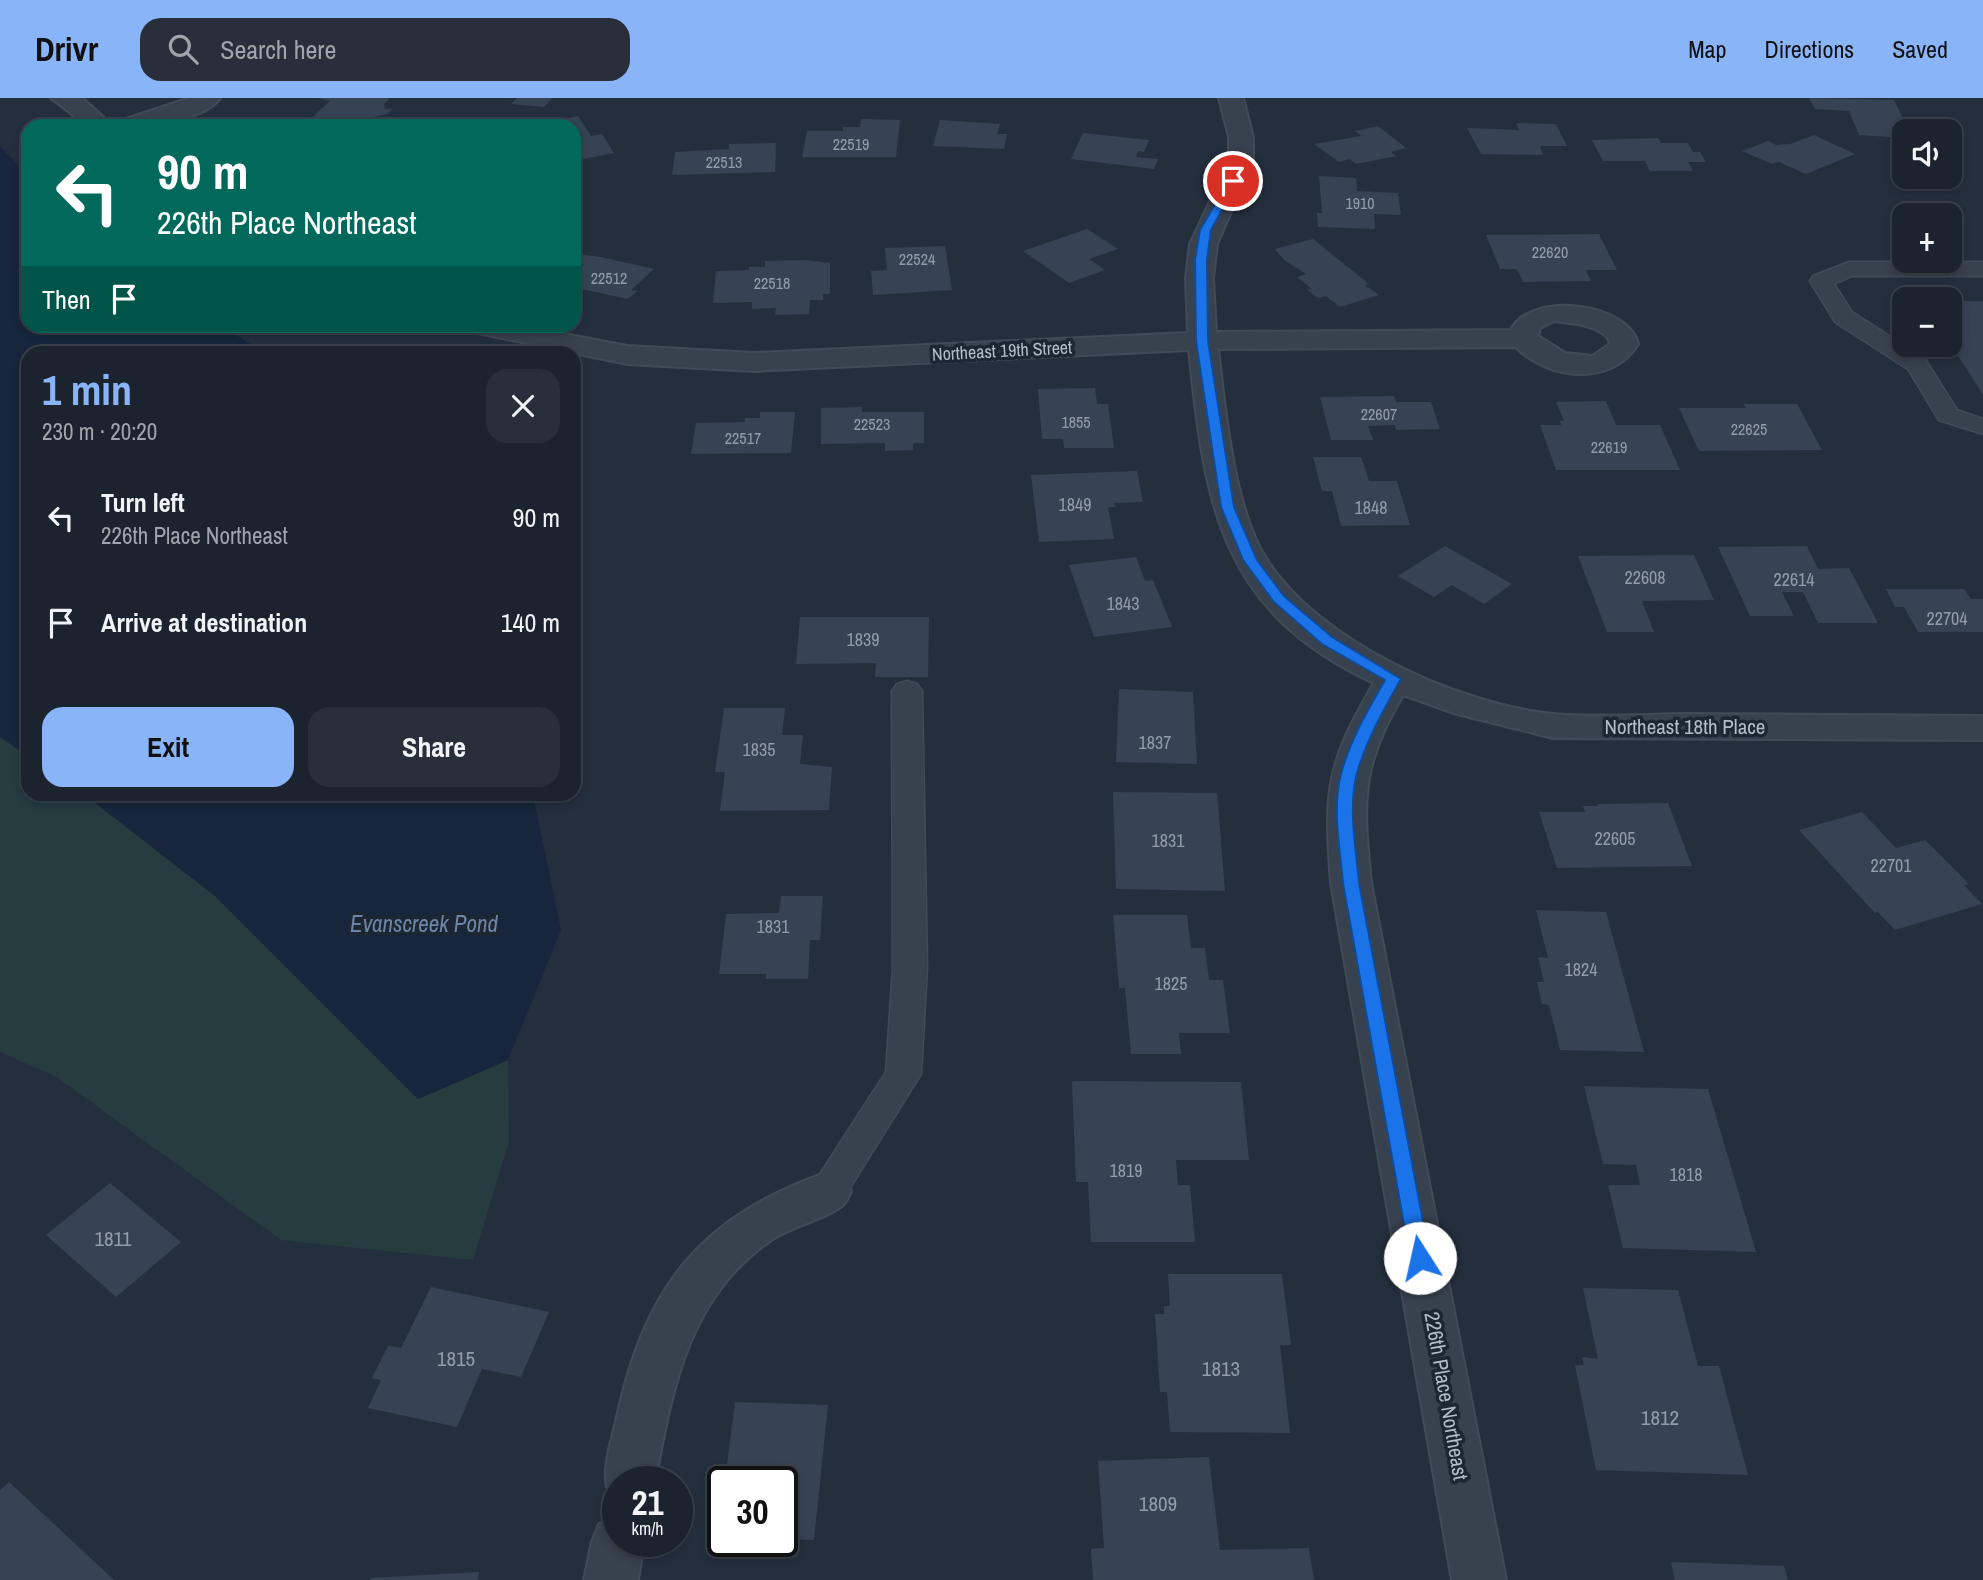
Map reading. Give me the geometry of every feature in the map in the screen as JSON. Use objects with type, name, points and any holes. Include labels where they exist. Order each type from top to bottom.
[{"type":"street","points":[[63,98],[76,104],[94,119]]},
{"type":"street","points":[[151,119],[193,106],[208,98]]},
{"type":"street","points":[[1231,98],[1241,142],[1241,159],[1233,181],[1206,230],[1201,260],[1202,341],[1227,507],[1250,560],[1279,599],[1327,640],[1394,679]]},
{"type":"street","name":"Northeast 19th Street","points":[[518,333],[627,355],[754,362],[1202,341],[1524,338]]},
{"type":"street","name":"Northeast 18th Place","points":[[1394,679],[1494,715],[1553,726],[1983,728]]},
{"type":"street","name":"226th Place Northeast","points":[[1394,679],[1367,725],[1348,776],[1348,857],[1479,1580]]},
{"type":"street","points":[[632,1466],[645,1391],[668,1330],[706,1267],[752,1228],[828,1191]]},
{"type":"street","points":[[611,1580],[615,1557]]},
{"type":"lane","points":[[1983,269],[1849,269],[1821,281],[1843,317],[1917,364],[1948,415],[1983,427]]},
{"type":"lane","points":[[828,1191],[903,1074],[910,967],[907,691]]},
{"type":"green space","points":[[0,737],[21,751],[21,801],[93,801],[215,896],[418,1099],[508,1060],[509,1141],[473,1260],[281,1240],[55,1076],[0,1052]]},
{"type":"water","points":[[0,147],[21,167],[21,333],[233,333],[254,346],[21,346],[21,751],[0,737]]},
{"type":"water","name":"Evanscreek Pond","points":[[93,801],[534,801],[561,930],[508,1060],[418,1099],[215,896]]},
{"type":"building","points":[[319,98],[390,98],[384,104],[385,109],[392,109],[387,114],[371,119],[310,119],[330,101]]},
{"type":"building","points":[[517,98],[552,98],[544,107],[511,104]]},
{"type":"building","points":[[1809,98],[1894,100],[1903,119],[1892,119],[1892,137],[1859,135],[1849,111],[1815,109]]},
{"type":"building","points":[[861,119],[900,120],[896,157],[802,157],[807,131],[843,131],[843,127],[860,127]]},
{"type":"building","points":[[940,120],[1000,124],[997,134],[1007,134],[1004,149],[933,146]]},
{"type":"building","points":[[581,121],[591,136],[602,134],[614,153],[581,160]]},
{"type":"building","points":[[1516,123],[1556,124],[1567,146],[1540,146],[1543,155],[1481,154],[1467,128],[1519,130]]},
{"type":"building","points":[[1378,126],[1406,148],[1391,152],[1396,156],[1356,164],[1350,159],[1339,162],[1314,144],[1361,136],[1355,131]]},
{"type":"building","points":[[1083,133],[1149,140],[1144,152],[1138,151],[1136,157],[1158,159],[1154,169],[1071,159]]},
{"type":"building","points":[[1814,135],[1855,154],[1806,174],[1779,162],[1772,164],[1742,151],[1768,141],[1776,145],[1790,144]]},
{"type":"building","points":[[1658,138],[1661,143],[1688,143],[1693,152],[1700,152],[1706,162],[1688,162],[1693,171],[1650,171],[1645,161],[1603,161],[1592,140]]},
{"type":"building","points":[[776,143],[775,172],[672,175],[675,152],[729,149],[729,144]]},
{"type":"building","points":[[1319,176],[1356,178],[1357,191],[1398,193],[1401,215],[1374,214],[1375,229],[1318,227],[1317,213],[1322,213]]},
{"type":"building","points":[[1087,229],[1118,249],[1089,259],[1105,270],[1069,283],[1023,251]]},
{"type":"building","points":[[1599,234],[1617,270],[1586,270],[1591,281],[1523,282],[1517,269],[1500,269],[1486,235]]},
{"type":"building","points":[[1313,239],[1379,295],[1340,307],[1326,296],[1318,298],[1307,290],[1312,289],[1297,277],[1306,274],[1284,260],[1275,249]]},
{"type":"building","points":[[945,246],[952,290],[873,295],[871,271],[887,270],[885,248]]},
{"type":"building","points":[[581,254],[654,269],[631,290],[637,291],[628,299],[581,289]]},
{"type":"building","points":[[804,260],[830,263],[830,294],[823,294],[823,300],[810,300],[809,314],[775,315],[776,308],[752,309],[752,302],[713,303],[716,271],[765,267],[765,261]]},
{"type":"building","points":[[1962,301],[1983,301],[1983,395],[1959,357],[1962,357]]},
{"type":"building","points":[[1095,388],[1097,404],[1108,404],[1114,448],[1064,448],[1063,439],[1042,439],[1038,389]]},
{"type":"building","points":[[1394,396],[1396,402],[1431,402],[1440,429],[1396,430],[1395,425],[1368,426],[1373,440],[1331,440],[1320,397]]},
{"type":"building","points":[[1606,401],[1616,425],[1660,425],[1680,470],[1556,470],[1540,425],[1561,425],[1560,421],[1564,421],[1556,402]]},
{"type":"building","points":[[1744,404],[1797,404],[1822,450],[1699,451],[1679,408],[1746,408]]},
{"type":"building","points":[[862,407],[862,412],[924,412],[924,443],[913,443],[913,450],[885,451],[885,443],[821,444],[821,408]]},
{"type":"building","points":[[760,412],[795,412],[791,453],[691,454],[696,423],[745,422],[745,418],[760,418]]},
{"type":"building","points":[[1313,457],[1361,457],[1369,481],[1397,481],[1410,525],[1341,526],[1332,491],[1322,491]]},
{"type":"building","points":[[1137,471],[1143,502],[1114,503],[1115,507],[1108,507],[1114,539],[1039,542],[1031,475]]},
{"type":"building","points":[[1445,546],[1512,584],[1484,604],[1452,585],[1434,597],[1398,576]]},
{"type":"building","points":[[1807,546],[1818,569],[1849,568],[1878,623],[1818,623],[1803,592],[1782,592],[1794,616],[1750,616],[1718,547]]},
{"type":"building","points":[[1694,555],[1714,600],[1642,601],[1654,632],[1607,632],[1578,556]]},
{"type":"building","points":[[1136,557],[1145,581],[1153,580],[1172,627],[1094,637],[1069,565]]},
{"type":"building","points":[[1886,589],[1964,589],[1971,599],[1983,599],[1983,632],[1918,632],[1904,607],[1895,607]]},
{"type":"building","points":[[800,617],[929,617],[928,677],[875,677],[876,663],[796,664]]},
{"type":"building","points":[[1119,689],[1193,692],[1197,764],[1116,762]]},
{"type":"building","points":[[724,708],[785,708],[782,735],[803,735],[800,764],[832,767],[829,810],[720,811],[725,772],[715,772]]},
{"type":"building","points":[[1113,792],[1217,793],[1225,891],[1116,889]]},
{"type":"building","points":[[1668,803],[1692,866],[1557,868],[1539,812],[1585,812],[1583,806],[1598,806],[1597,804]]},
{"type":"building","points":[[1862,812],[1896,848],[1925,840],[1969,884],[1964,885],[1982,904],[1895,930],[1878,912],[1875,913],[1799,830]]},
{"type":"building","points":[[781,896],[823,896],[820,940],[810,940],[808,979],[766,979],[766,974],[719,974],[726,914],[779,913]]},
{"type":"building","points":[[1536,910],[1606,912],[1644,1052],[1560,1050],[1549,1005],[1542,1004],[1537,982],[1544,982],[1538,957],[1548,958]]},
{"type":"building","points":[[1113,915],[1187,915],[1191,948],[1205,948],[1209,980],[1223,980],[1230,1033],[1179,1033],[1181,1054],[1131,1054],[1125,988],[1119,988]]},
{"type":"building","points":[[1072,1081],[1241,1082],[1249,1160],[1176,1160],[1178,1185],[1190,1185],[1195,1242],[1091,1242],[1088,1182],[1076,1182]]},
{"type":"building","points":[[1584,1086],[1708,1089],[1756,1252],[1623,1248],[1608,1185],[1640,1185],[1636,1165],[1603,1164]]},
{"type":"building","points":[[110,1183],[181,1242],[116,1297],[46,1235]]},
{"type":"building","points":[[1168,1274],[1282,1274],[1291,1345],[1280,1345],[1290,1433],[1170,1432],[1167,1392],[1160,1392],[1155,1314],[1164,1314],[1164,1306],[1170,1306]]},
{"type":"building","points":[[431,1287],[549,1312],[521,1377],[482,1369],[457,1427],[368,1408],[381,1380],[372,1378],[388,1346],[401,1348]]},
{"type":"building","points":[[1583,1288],[1678,1290],[1698,1366],[1719,1366],[1748,1475],[1596,1470],[1575,1365],[1584,1365],[1582,1357],[1598,1359]]},
{"type":"building","points":[[735,1402],[828,1405],[814,1540],[798,1540],[798,1466],[727,1464]]},
{"type":"building","points":[[1209,1457],[1220,1550],[1309,1548],[1314,1580],[1093,1580],[1091,1549],[1104,1548],[1098,1461]]},
{"type":"building","points":[[9,1482],[114,1580],[0,1580],[0,1490]]},
{"type":"building","points":[[1671,1562],[1784,1566],[1788,1580],[1675,1580]]},
{"type":"building","points":[[479,1572],[478,1580],[370,1580],[370,1578]]},
{"type":"route","points":[[1233,181],[1206,230],[1201,260],[1202,341],[1227,507],[1250,560],[1279,599],[1327,640],[1394,679],[1367,725],[1348,776],[1346,831],[1351,883],[1420,1258]]}]
